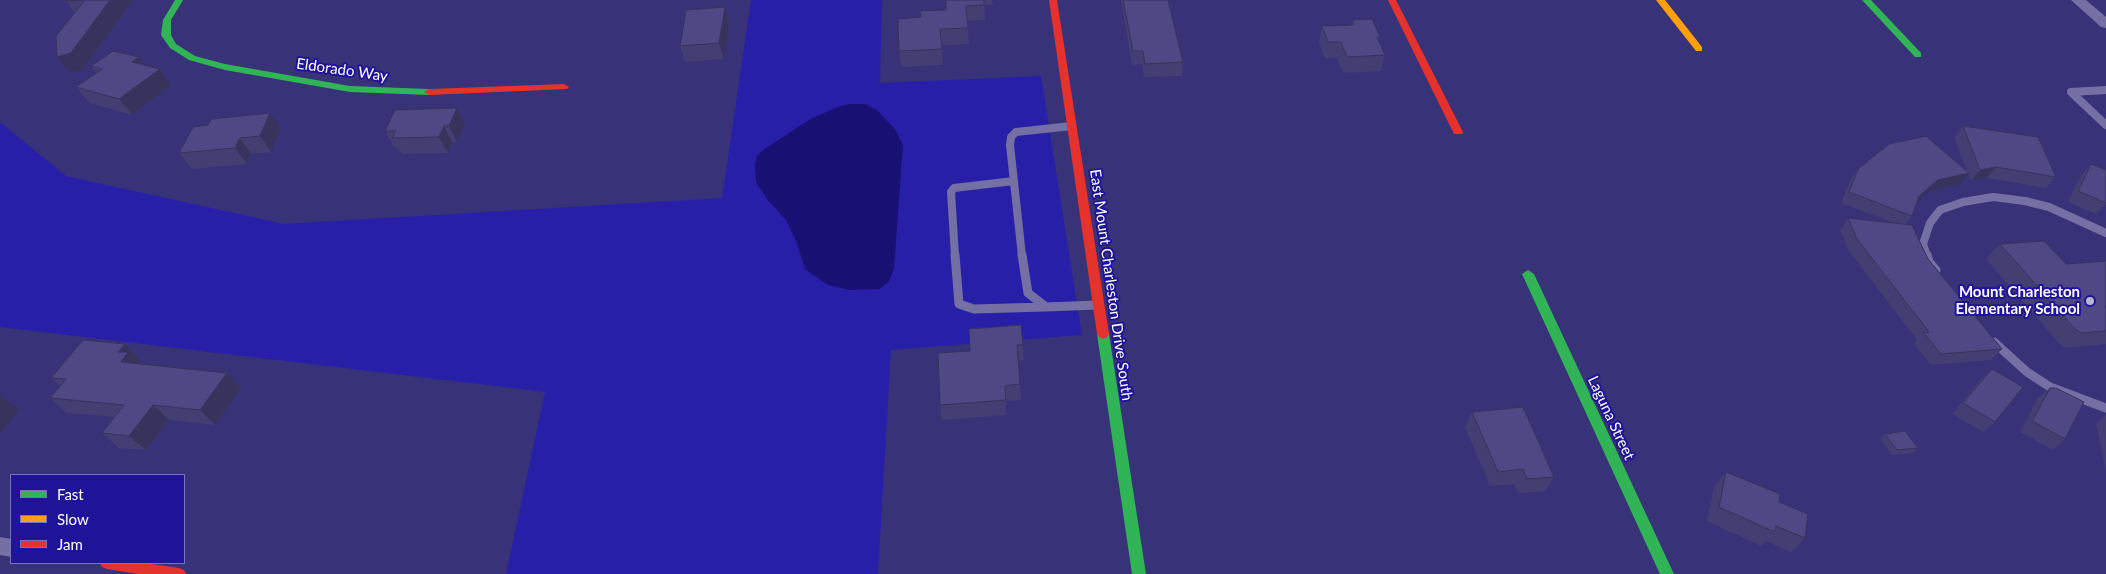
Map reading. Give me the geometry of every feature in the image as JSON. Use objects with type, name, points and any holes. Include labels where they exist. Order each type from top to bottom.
[{"type":"street","name":"Eldorado Way","points":[[178,0],[167,20],[166,35],[172,46],[192,58],[225,67],[350,89],[391,92],[564,87]]},
{"type":"street","name":"East Mount Charleston Drive South","points":[[1053,0],[1138,574]]},
{"type":"street","points":[[1392,0],[1458,132]]},
{"type":"street","points":[[1660,0],[1699,49]]},
{"type":"street","points":[[1866,0],[1918,55]]},
{"type":"street","points":[[2078,0],[2106,24]]},
{"type":"street","name":"Laguna Street","points":[[1528,274],[1667,574]]},
{"type":"street","points":[[113,564],[178,574]]},
{"type":"lane","points":[[2106,90],[2071,92],[2106,125]]},
{"type":"lane","points":[[1046,307],[1028,293],[1025,283],[1010,145],[1011,137],[1016,132],[1072,126]]},
{"type":"lane","points":[[1014,182],[960,186],[954,188],[951,192],[957,298],[959,304],[974,309],[1098,305]]},
{"type":"lane","points":[[1941,277],[1930,262],[1923,244],[1930,223],[1940,210],[1963,202],[1993,197],[2025,201],[2049,207],[2106,234]]},
{"type":"lane","points":[[1986,334],[2004,353],[2027,372],[2050,387],[2106,408]]},
{"type":"shaded area","points":[[751,0],[882,0],[880,83],[1041,76],[1082,335],[891,350],[878,574],[506,574],[545,392],[0,327],[0,122],[66,176],[284,224],[722,198]]},
{"type":"shaded area","points":[[849,104],[865,104],[877,110],[895,129],[903,145],[894,269],[888,283],[879,289],[850,290],[828,285],[805,269],[796,241],[786,220],[767,199],[756,182],[755,164],[757,156],[763,150],[812,118]]},
{"type":"building","points":[[85,0],[110,0],[71,53],[57,57],[56,36]]},
{"type":"building","points":[[946,0],[984,0],[984,5],[966,6],[968,28],[940,29],[942,49],[899,51],[898,19],[921,17],[920,11],[946,10]]},
{"type":"building","points":[[1123,0],[1168,0],[1183,62],[1145,64],[1143,51],[1133,51]]},
{"type":"building","points":[[725,7],[719,43],[680,46],[686,10]]},
{"type":"building","points":[[1372,19],[1385,55],[1347,57],[1341,42],[1328,42],[1322,26],[1354,25],[1352,20]]},
{"type":"building","points":[[113,51],[139,57],[132,62],[160,69],[119,99],[76,87],[102,69],[91,66]]},
{"type":"building","points":[[457,108],[449,126],[444,126],[439,137],[392,138],[396,131],[385,131],[395,110]]},
{"type":"building","points":[[270,113],[260,136],[240,138],[235,148],[179,153],[193,127],[208,125],[211,119]]},
{"type":"building","points":[[1963,126],[2038,137],[2056,177],[1996,167],[1980,170]]},
{"type":"building","points":[[1926,136],[1969,173],[1938,180],[1919,196],[1912,216],[1849,192],[1858,169],[1889,144]]},
{"type":"building","points":[[2091,164],[2106,170],[2106,203],[2078,191]]},
{"type":"building","points":[[1848,218],[1912,225],[1928,259],[2002,349],[1941,354],[1924,333],[1929,332],[1857,239]]},
{"type":"building","points":[[2044,241],[2066,264],[2106,261],[2106,331],[2081,333],[2074,328],[2000,244]]},
{"type":"building","points":[[1021,325],[1023,345],[1017,345],[1020,384],[1005,386],[1006,400],[940,405],[938,353],[970,351],[969,329]]},
{"type":"building","points":[[83,340],[125,344],[118,352],[128,352],[121,362],[227,373],[200,410],[153,405],[129,436],[102,433],[124,405],[50,398],[66,379],[51,378]]},
{"type":"building","points":[[1992,369],[2023,387],[1995,422],[1963,403]]},
{"type":"building","points":[[2050,388],[2056,388],[2084,402],[2065,439],[2032,421]]},
{"type":"building","points":[[1523,407],[1554,477],[1527,479],[1523,469],[1498,472],[1472,412]]},
{"type":"building","points":[[1905,431],[1918,448],[1897,450],[1885,434]]},
{"type":"building","points":[[1726,472],[1780,494],[1779,502],[1808,514],[1805,538],[1776,526],[1775,532],[1719,507]]},
{"type":"traffic: fast","points":[[179,0],[167,20],[166,35],[173,46],[192,58],[225,67],[350,89],[429,92]]},
{"type":"traffic: fast","points":[[1866,0],[1918,55]]},
{"type":"traffic: fast","points":[[1528,274],[1667,574]]},
{"type":"traffic: fast","points":[[1103,334],[1139,574]]},
{"type":"traffic: slow","points":[[1660,0],[1699,49]]},
{"type":"traffic: jam","points":[[1053,0],[1103,334]]},
{"type":"traffic: jam","points":[[1392,0],[1458,132]]},
{"type":"traffic: jam","points":[[429,92],[564,87]]},
{"type":"traffic: jam","points":[[114,564],[179,574]]},
{"type":"place","name":"Mount Charleston Elementary School","points":[[2090,301]]}]
